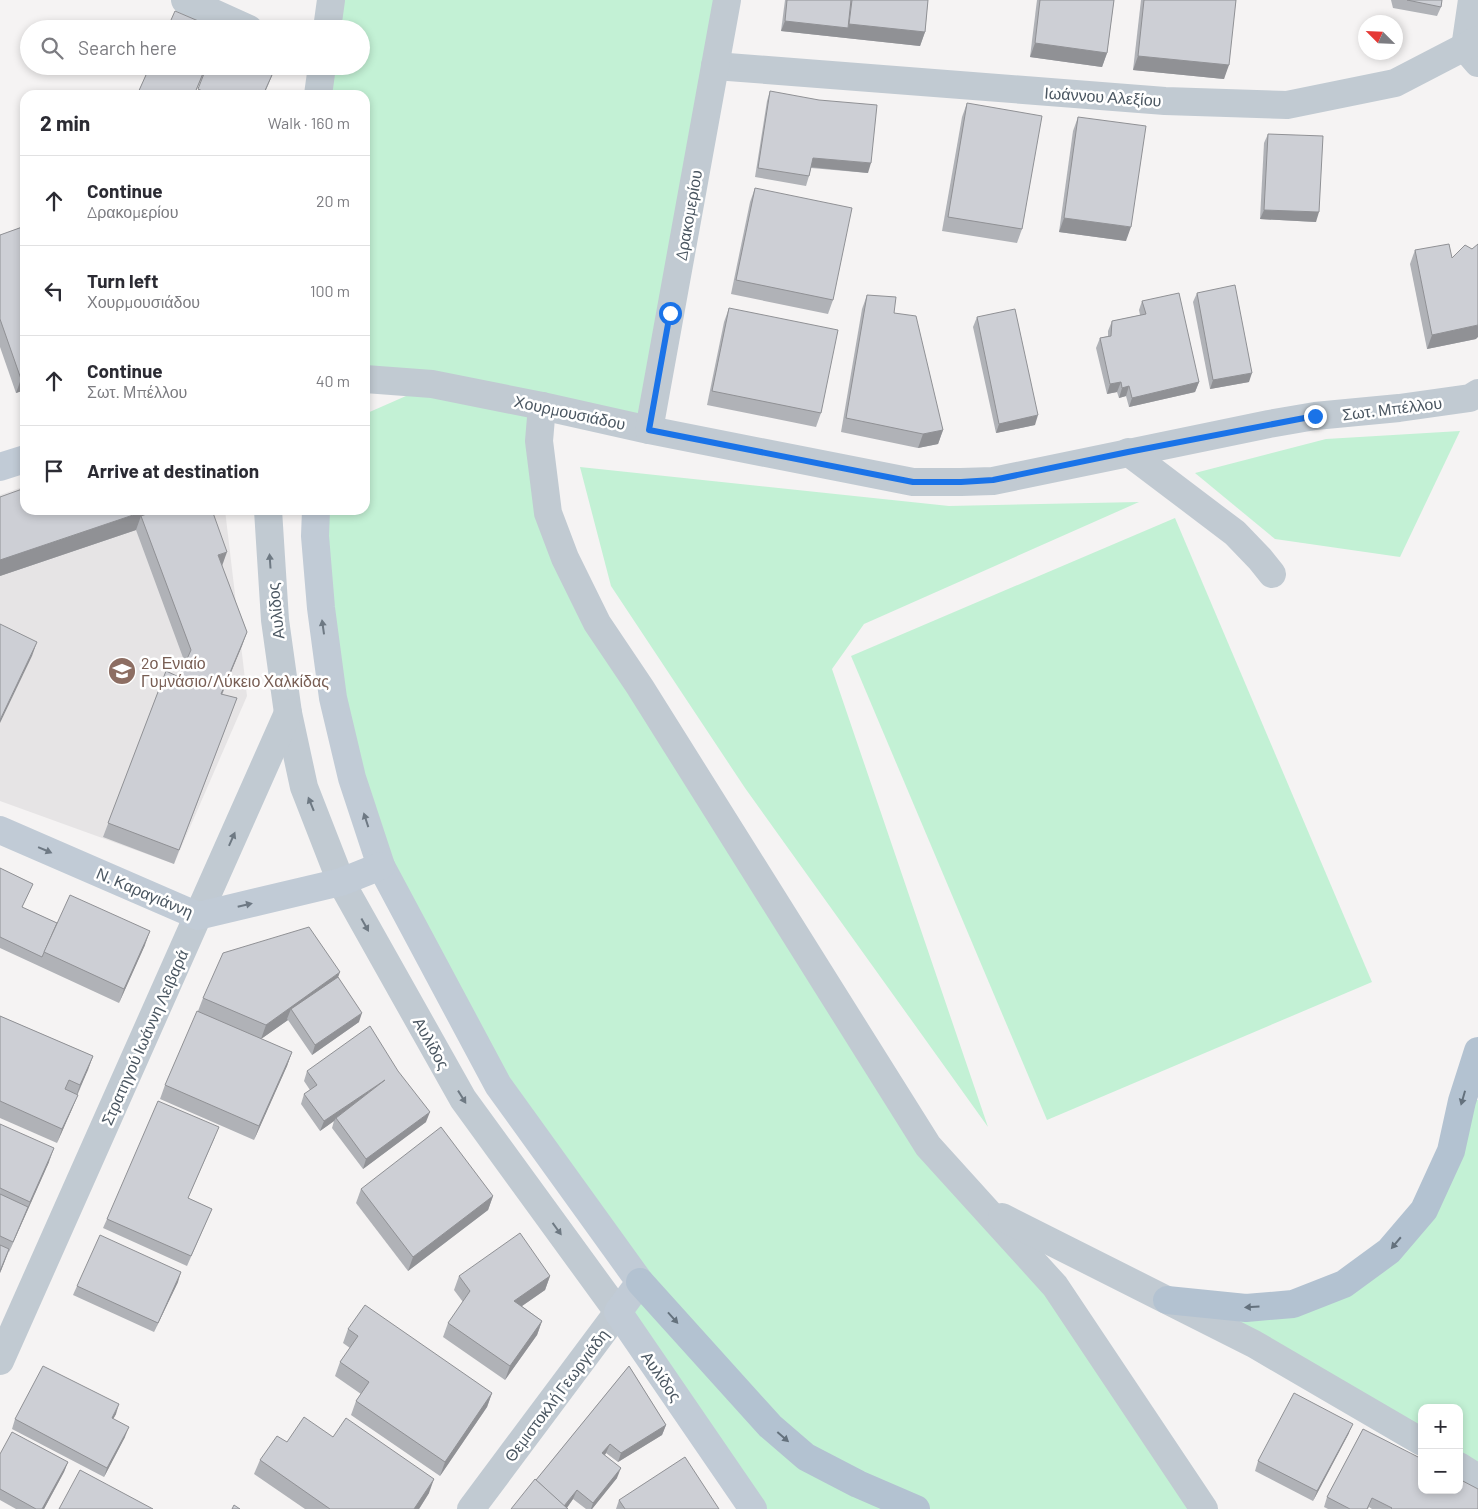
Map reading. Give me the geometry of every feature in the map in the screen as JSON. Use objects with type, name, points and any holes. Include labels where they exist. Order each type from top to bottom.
[{"type":"main road","points":[[1167,1300],[1246,1308],[1293,1304],[1344,1284],[1389,1251],[1424,1210],[1451,1151],[1462,1101],[1478,1051]]},
{"type":"main road","points":[[640,1282],[770,1426],[806,1458],[858,1484],[916,1509]]},
{"type":"street","points":[[185,0],[229,20]]},
{"type":"street","points":[[328,20],[331,0]]},
{"type":"street","name":"Δρακομερίου","points":[[649,430],[727,0]]},
{"type":"street","points":[[1472,0],[1474,50]]},
{"type":"street","name":"Ιωάννου Αλεξίου","points":[[715,66],[1165,101],[1287,105],[1395,83],[1474,50]]},
{"type":"street","points":[[319,90],[321,75]]},
{"type":"street","name":"Χουρμουσιάδου","points":[[370,378],[432,384],[649,430],[913,482],[993,480],[1128,452]]},
{"type":"street","name":"Σωτ. Μπέλλου","points":[[1128,452],[1315,416],[1399,408],[1470,398],[1478,393]]},
{"type":"street","points":[[542,406],[539,441],[548,513],[565,558],[597,623],[640,687],[928,1146],[1056,1286],[1204,1509]]},
{"type":"street","points":[[1128,452],[1235,533],[1272,574]]},
{"type":"street","points":[[0,467],[20,461]]},
{"type":"street","name":"Αυλίδος","points":[[268,515],[275,620],[288,714],[304,787],[342,882],[463,1099],[618,1312],[753,1509]]},
{"type":"street","points":[[316,515],[315,536],[321,608],[333,698],[352,778],[381,866],[498,1085],[640,1282]]},
{"type":"street","name":"Στρατηγού Ιωάννη Λειβαρά","points":[[0,1361],[288,714]]},
{"type":"street","name":"Ν. Καραγιάννη","points":[[0,830],[198,916],[342,882],[381,866]]},
{"type":"street","points":[[988,1210],[1254,1344],[1418,1440]]},
{"type":"street","name":"Θεμιστοκλή Γεωργιάδη","points":[[471,1509],[640,1282]]},
{"type":"street","points":[[1463,1469],[1478,1478]]},
{"type":"shaded area","name":"2ο Ενιαίο Γυμνάσιο/Λύκειο Χαλκίδας","points":[[20,488],[20,515],[226,515],[247,696],[174,864],[0,801],[0,495]]},
{"type":"green space","points":[[331,0],[727,0],[649,430],[542,406],[565,558],[928,1146],[988,1210],[1204,1509],[753,1509],[618,1312],[640,1282],[498,1085],[352,778],[317,515],[370,515],[370,412],[431,385],[370,379],[370,90],[319,90],[321,75],[370,75],[370,20],[328,20]]},
{"type":"green space","points":[[1460,431],[1400,557],[1275,539],[1195,473],[1326,439]]},
{"type":"green space","points":[[580,467],[949,506],[1139,502],[864,624],[832,669],[988,1127],[745,788],[611,586]]},
{"type":"green space","points":[[1175,518],[1372,982],[1047,1120],[851,656]]},
{"type":"green space","points":[[1478,1100],[1478,1478],[1463,1469],[1463,1404],[1418,1404],[1418,1440],[1167,1300],[1293,1304],[1389,1251],[1462,1101]]},
{"type":"building","points":[[787,0],[851,0],[848,28],[785,21]]},
{"type":"building","points":[[852,0],[928,0],[925,32],[849,24]]},
{"type":"building","points":[[1040,0],[1114,0],[1107,53],[1035,43]]},
{"type":"building","points":[[1144,0],[1236,0],[1229,65],[1138,56]]},
{"type":"building","points":[[1407,0],[1442,0],[1441,7]]},
{"type":"building","points":[[175,11],[196,20],[171,20]]},
{"type":"building","points":[[146,75],[202,75],[196,90],[139,90]]},
{"type":"building","points":[[203,75],[272,75],[265,90],[198,89]]},
{"type":"building","points":[[770,91],[819,100],[877,105],[871,163],[813,158],[809,176],[758,168]]},
{"type":"building","points":[[967,103],[1042,116],[1022,229],[948,217]]},
{"type":"building","points":[[1078,117],[1146,126],[1131,227],[1064,218]]},
{"type":"building","points":[[1268,134],[1323,136],[1319,212],[1264,210]]},
{"type":"building","points":[[755,188],[852,208],[833,300],[736,280]]},
{"type":"building","points":[[20,228],[20,376],[0,319],[0,235]]},
{"type":"building","points":[[1449,244],[1452,258],[1465,245],[1472,249],[1478,244],[1478,325],[1432,335],[1415,250]]},
{"type":"building","points":[[1235,285],[1252,373],[1213,380],[1197,293]]},
{"type":"building","points":[[1179,293],[1199,382],[1132,398],[1129,386],[1122,388],[1121,382],[1110,384],[1100,338],[1111,336],[1112,321],[1146,314],[1142,301]]},
{"type":"building","points":[[867,295],[896,297],[894,313],[916,316],[943,430],[923,434],[846,418]]},
{"type":"building","points":[[729,308],[838,330],[821,413],[712,391]]},
{"type":"building","points":[[1015,309],[1038,415],[999,424],[977,317]]},
{"type":"building","points":[[20,490],[20,515],[133,515],[0,560],[0,497]]},
{"type":"building","points":[[214,515],[227,552],[218,555],[247,632],[221,694],[237,698],[179,850],[108,823],[166,671],[179,677],[191,650],[141,516]]},
{"type":"building","points":[[0,624],[37,642],[0,720]]},
{"type":"building","points":[[0,868],[33,884],[22,907],[57,923],[42,957],[0,937]]},
{"type":"building","points":[[70,895],[150,931],[124,989],[44,952]]},
{"type":"building","points":[[309,927],[340,972],[266,1025],[203,998],[223,953]]},
{"type":"building","points":[[338,977],[362,1013],[315,1045],[291,1009]]},
{"type":"building","points":[[197,1011],[292,1052],[259,1126],[165,1085]]},
{"type":"building","points":[[0,1016],[93,1056],[80,1085],[69,1080],[65,1089],[78,1095],[62,1129],[0,1101]]},
{"type":"building","points":[[370,1026],[398,1071],[430,1112],[366,1159],[336,1118],[385,1080],[324,1121],[304,1094],[317,1085],[307,1071]]},
{"type":"building","points":[[158,1101],[219,1127],[188,1198],[212,1209],[191,1256],[107,1219]]},
{"type":"building","points":[[0,1124],[54,1148],[30,1202],[0,1188]]},
{"type":"building","points":[[441,1127],[493,1196],[413,1257],[361,1189]]},
{"type":"building","points":[[0,1194],[28,1207],[13,1242],[0,1236]]},
{"type":"building","points":[[520,1233],[550,1276],[514,1301],[542,1321],[510,1366],[448,1323],[470,1291],[459,1276]]},
{"type":"building","points":[[100,1235],[181,1272],[158,1323],[77,1286]]},
{"type":"building","points":[[0,1245],[9,1249],[0,1271]]},
{"type":"building","points":[[365,1305],[492,1393],[445,1462],[356,1401],[369,1382],[340,1362],[358,1336],[348,1329]]},
{"type":"building","points":[[43,1366],[119,1404],[112,1418],[129,1427],[107,1468],[15,1419]]},
{"type":"building","points":[[629,1366],[666,1425],[621,1453],[610,1444],[602,1453],[621,1468],[593,1503],[577,1490],[564,1506],[536,1480]]},
{"type":"building","points":[[1294,1393],[1353,1424],[1317,1491],[1258,1461]]},
{"type":"building","points":[[304,1417],[333,1437],[346,1418],[434,1479],[414,1509],[330,1509],[260,1460],[277,1436],[287,1442]]},
{"type":"building","points":[[1363,1429],[1418,1457],[1418,1494],[1463,1494],[1463,1481],[1478,1489],[1478,1509],[1391,1509],[1372,1498],[1367,1509],[1350,1509],[1327,1497]]},
{"type":"building","points":[[12,1432],[68,1462],[42,1509],[36,1509],[0,1489],[0,1454]]},
{"type":"building","points":[[685,1457],[719,1509],[625,1509],[619,1500]]},
{"type":"building","points":[[80,1470],[153,1509],[59,1509]]},
{"type":"building","points":[[535,1479],[568,1509],[511,1509]]},
{"type":"building","points":[[234,1505],[240,1509],[232,1509]]},
{"type":"place","name":"2ο Ενιαίο Γυμνάσιο/Λύκειο Χαλκίδας","points":[[122,671]]},
{"type":"route","points":[[670,313],[649,430],[913,482],[993,480],[1315,416]]}]
